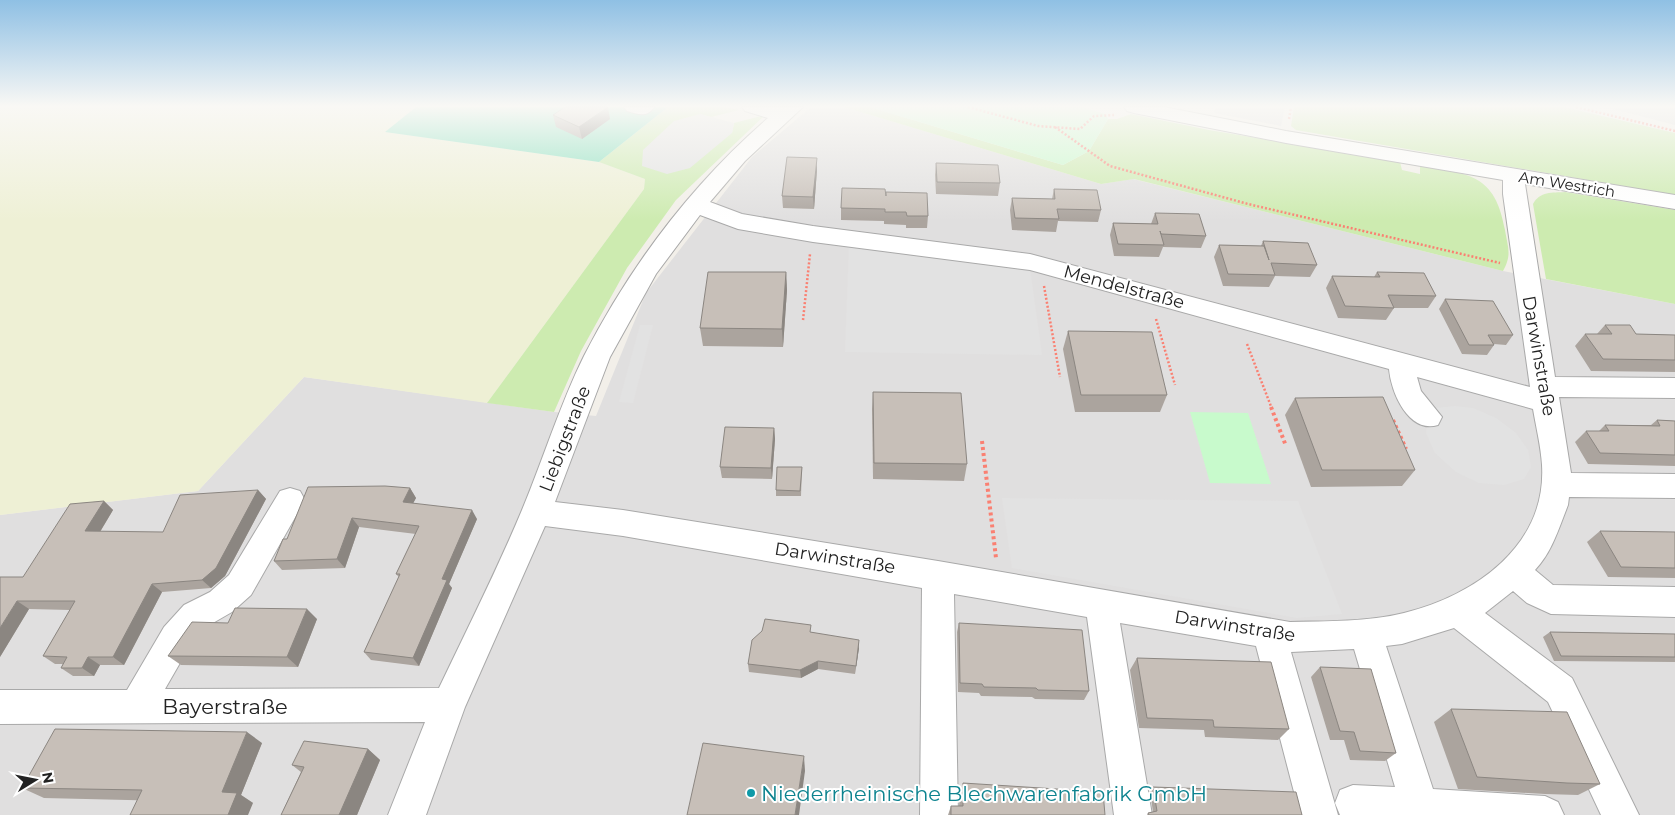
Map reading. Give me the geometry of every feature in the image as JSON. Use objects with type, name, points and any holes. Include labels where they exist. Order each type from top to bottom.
[{"type":"street","name":"Liebigstraße","points":[[407,815],[449,705],[536,512],[597,357],[646,270],[695,205],[737,156],[750,145]]},
{"type":"street","name":"Am Westrich","points":[[1339,145],[1675,202]]},
{"type":"street","name":"Darwinstraße","points":[[536,512],[623,523],[1290,636],[1337,636],[1365,633],[1402,628],[1446,616],[1478,600],[1514,571],[1534,550],[1553,505],[1557,466],[1524,268],[1514,194],[1514,175]]},
{"type":"street","name":"Mendelstraße","points":[[695,205],[738,222],[813,234],[905,244],[1042,265],[1402,362],[1545,394],[1675,388]]},
{"type":"street","points":[[1402,362],[1406,391],[1413,403],[1428,417]]},
{"type":"street","points":[[1555,485],[1675,486]]},
{"type":"street","points":[[136,707],[176,638],[195,616],[221,602],[240,585],[290,500]]},
{"type":"street","points":[[1514,571],[1538,592],[1551,599],[1675,602]]},
{"type":"street","points":[[938,575],[939,815]]},
{"type":"street","points":[[1101,604],[1133,815]]},
{"type":"street","points":[[1457,611],[1560,690],[1620,815]]},
{"type":"street","points":[[1270,633],[1319,815]]},
{"type":"street","points":[[1365,633],[1420,807]]},
{"type":"street","name":"Bayerstraße","points":[[0,708],[449,705]]},
{"type":"street","points":[[1353,802],[1545,815]]},
{"type":"path","points":[[1080,145],[1110,166],[1248,204],[1524,268]]},
{"type":"path","points":[[803,320],[813,234]]},
{"type":"path","points":[[1042,265],[1060,377]]},
{"type":"path","points":[[1149,294],[1175,385]]},
{"type":"path","points":[[1238,318],[1286,446]]},
{"type":"path","points":[[982,441],[1000,586]]},
{"type":"shaded area","points":[[648,145],[718,145],[690,168],[667,174],[642,166],[643,150]]},
{"type":"shaded area","points":[[766,145],[971,145],[1101,184],[1133,179],[1503,271],[1675,304],[1675,815],[0,815],[0,515],[198,491],[304,377],[554,412],[596,416],[646,293],[752,157]]},
{"type":"shaded area","points":[[849,246],[1030,269],[1042,355],[845,352]]},
{"type":"shaded area","points":[[640,325],[653,325],[633,403],[619,402]]},
{"type":"shaded area","points":[[1455,406],[1473,408],[1496,418],[1516,433],[1528,450],[1531,467],[1524,479],[1504,485],[1479,483],[1456,472],[1435,453],[1426,433],[1428,417],[1436,408]]},
{"type":"shaded area","points":[[1002,498],[1298,501],[1342,614],[1297,618],[1012,568]]},
{"type":"green space","points":[[0,145],[478,145],[599,162],[645,179],[644,189],[487,403],[304,377],[198,491],[0,515]]},
{"type":"green space","points":[[478,145],[620,145],[599,162]]},
{"type":"green space","points":[[620,145],[734,145],[676,200],[627,268],[581,351],[554,412],[487,403],[644,189],[645,179],[599,162]]},
{"type":"green space","points":[[971,145],[997,145],[1063,165],[1089,151],[1093,145],[1299,145],[1400,162],[1402,170],[1420,174],[1420,166],[1453,172],[1478,180],[1487,187],[1495,198],[1501,212],[1505,230],[1508,260],[1503,271],[1134,179],[1101,184]]},
{"type":"green space","points":[[997,145],[1093,145],[1089,151],[1063,165]]},
{"type":"green space","points":[[1384,145],[1675,145],[1675,195]]},
{"type":"green space","points":[[1565,192],[1675,210],[1675,304],[1546,279],[1533,204],[1543,195]]},
{"type":"green space","points":[[1190,412],[1248,413],[1271,484],[1210,483]]},
{"type":"building","points":[[787,157],[817,158],[813,197],[782,196]]},
{"type":"building","points":[[936,163],[998,165],[1000,183],[937,182]]},
{"type":"building","points":[[842,188],[885,189],[886,196],[886,192],[927,193],[928,216],[907,216],[906,212],[885,212],[885,209],[841,208]]},
{"type":"building","points":[[1054,189],[1097,190],[1101,210],[1057,209],[1059,219],[1015,218],[1012,198],[1055,199]]},
{"type":"building","points":[[1155,213],[1199,214],[1206,236],[1161,234],[1160,231],[1164,245],[1118,244],[1113,223],[1158,224]]},
{"type":"building","points":[[1263,241],[1308,243],[1317,265],[1271,263],[1275,275],[1228,274],[1219,245],[1264,246],[1269,260]]},
{"type":"building","points":[[708,272],[786,272],[782,329],[700,328]]},
{"type":"building","points":[[1377,272],[1424,273],[1436,296],[1388,295],[1394,308],[1345,306],[1332,276],[1380,277]]},
{"type":"building","points":[[1445,299],[1493,301],[1513,335],[1488,335],[1494,345],[1469,345]]},
{"type":"building","points":[[1605,325],[1630,325],[1636,334],[1675,335],[1675,360],[1603,359],[1585,334],[1612,334]]},
{"type":"building","points":[[1068,331],[1152,332],[1167,395],[1081,395]]},
{"type":"building","points":[[873,392],[961,393],[967,464],[874,463]]},
{"type":"building","points":[[1383,397],[1415,470],[1322,470],[1295,398]]},
{"type":"building","points":[[1657,420],[1675,421],[1675,455],[1600,453],[1586,431],[1609,431],[1605,425],[1660,426]]},
{"type":"building","points":[[725,427],[774,428],[771,468],[720,467]]},
{"type":"building","points":[[777,467],[802,467],[800,491],[776,490]]},
{"type":"building","points":[[385,486],[410,488],[403,502],[472,510],[442,579],[447,580],[413,658],[364,652],[400,574],[396,574],[419,526],[352,518],[337,559],[274,561],[283,539],[287,539],[308,487]]},
{"type":"building","points":[[258,490],[216,568],[202,580],[152,584],[113,657],[88,657],[82,668],[61,668],[67,657],[43,656],[75,601],[17,601],[0,628],[0,577],[23,577],[70,504],[104,501],[85,531],[163,532],[180,495]]},
{"type":"building","points":[[1600,531],[1675,532],[1675,568],[1621,567]]},
{"type":"building","points":[[235,608],[307,609],[287,657],[168,656],[192,622],[228,623]]},
{"type":"building","points":[[765,619],[811,625],[810,632],[859,640],[856,666],[818,661],[800,670],[748,664],[752,640],[762,631]]},
{"type":"building","points":[[959,623],[1082,630],[1089,691],[984,687],[982,684],[960,683]]},
{"type":"building","points":[[1550,632],[1675,634],[1675,657],[1561,656]]},
{"type":"building","points":[[1137,658],[1271,662],[1289,729],[1214,727],[1213,720],[1147,718]]},
{"type":"building","points":[[1320,667],[1371,669],[1396,753],[1360,751],[1354,732],[1340,731]]},
{"type":"building","points":[[1451,709],[1567,712],[1600,784],[1477,777]]},
{"type":"building","points":[[55,729],[247,732],[222,792],[237,793],[228,815],[130,815],[142,790],[22,788]]},
{"type":"building","points":[[304,741],[368,749],[339,815],[281,815],[304,767],[292,765]]},
{"type":"building","name":"Niederrheinische Blechwarenfabrik GmbH","points":[[703,743],[804,756],[795,815],[687,815]]},
{"type":"building","points":[[963,783],[1103,792],[1105,815],[951,815],[951,806],[963,806]]},
{"type":"building","points":[[1153,787],[1296,792],[1302,815],[1149,815],[1148,813],[1157,811]]},
{"type":"place","name":"Niederrheinische Blechwarenfabrik GmbH","points":[[751,793]]}]
